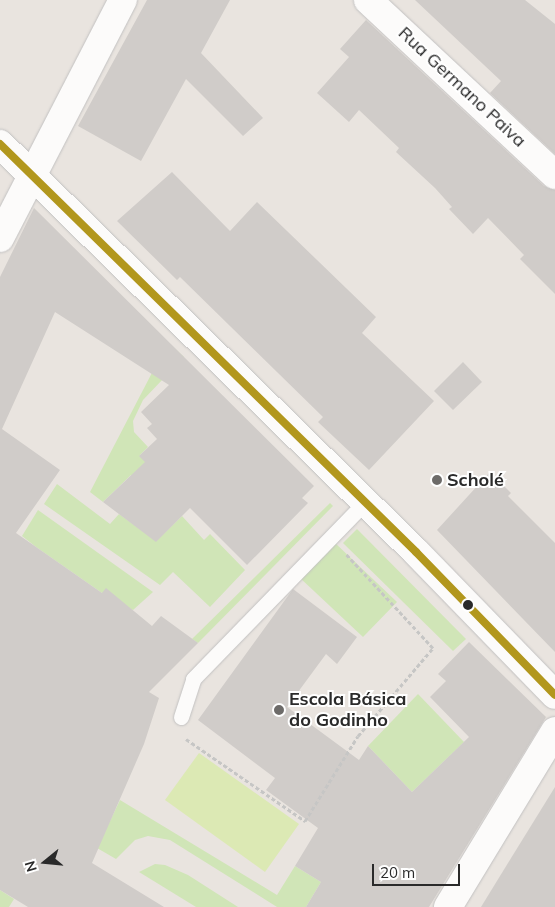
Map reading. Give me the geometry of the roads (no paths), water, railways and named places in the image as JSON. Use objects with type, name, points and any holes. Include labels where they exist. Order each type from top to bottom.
[{"type":"street","points":[[0,238],[122,0]]},
{"type":"street","name":"Rua Germano Paiva","points":[[368,0],[555,175]]},
{"type":"street","points":[[0,144],[365,502],[555,695]]},
{"type":"street","points":[[448,907],[555,731]]},
{"type":"lane","points":[[181,717],[193,678],[365,502]]},
{"type":"place","name":"Scholé","points":[[437,480]]},
{"type":"place","name":"Escola Básica do Godinho","points":[[279,710]]}]
